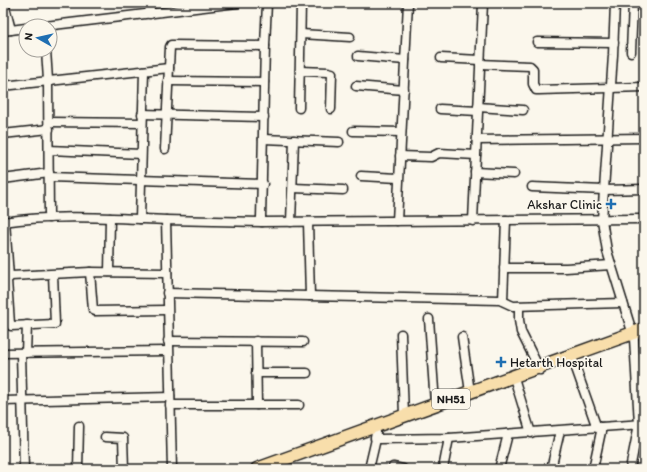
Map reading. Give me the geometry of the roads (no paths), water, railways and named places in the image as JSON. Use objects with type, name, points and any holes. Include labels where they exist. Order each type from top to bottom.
[{"type":"highway","name":"NH51","points":[[257,469],[435,404],[573,360],[637,335],[644,329]]},
{"type":"highway","name":"NH51","points":[[278,469],[376,436],[515,382],[540,370],[637,335]]},
{"type":"street","points":[[8,3],[4,3],[7,31],[18,29]]},
{"type":"street","points":[[148,3],[150,14]]},
{"type":"street","points":[[58,25],[237,3]]},
{"type":"street","points":[[262,222],[264,46],[267,3]]},
{"type":"street","points":[[299,108],[301,3]]},
{"type":"street","points":[[397,221],[408,3]]},
{"type":"street","points":[[473,221],[484,3]]},
{"type":"street","points":[[615,3],[614,43],[602,220],[611,265],[623,303],[637,335],[642,424],[630,469]]},
{"type":"street","points":[[632,52],[633,3]]},
{"type":"street","points":[[301,34],[350,37]]},
{"type":"street","points":[[537,42],[614,43]]},
{"type":"street","points":[[165,149],[170,47],[173,44],[264,46]]},
{"type":"street","points":[[358,56],[405,60]]},
{"type":"street","points":[[47,58],[49,125],[49,218]]},
{"type":"street","points":[[441,58],[530,66],[533,69],[533,84],[536,90],[644,87]]},
{"type":"street","points":[[3,86],[169,68]]},
{"type":"street","points":[[140,219],[144,71]]},
{"type":"street","points":[[300,71],[332,73],[331,108]]},
{"type":"street","points":[[168,81],[264,82]]},
{"type":"street","points":[[356,86],[404,90]]},
{"type":"street","points":[[440,109],[523,110]]},
{"type":"street","points":[[142,114],[264,117]]},
{"type":"street","points":[[3,134],[49,125],[142,123]]},
{"type":"street","points":[[353,131],[401,132]]},
{"type":"street","points":[[477,140],[644,138]]},
{"type":"street","points":[[263,139],[339,142]]},
{"type":"street","points":[[291,222],[294,140]]},
{"type":"street","points":[[49,150],[141,154]]},
{"type":"street","points":[[400,156],[431,157],[439,153],[476,155]]},
{"type":"street","points":[[475,172],[514,174]]},
{"type":"street","points":[[3,179],[49,175],[141,181],[263,184]]},
{"type":"street","points":[[360,176],[398,178]]},
{"type":"street","points":[[532,187],[604,190],[644,189]]},
{"type":"street","points":[[293,188],[343,190]]},
{"type":"street","points":[[53,274],[55,324],[11,326],[6,305],[9,277],[4,221],[75,216],[262,222],[644,220]]},
{"type":"street","points":[[109,272],[110,218]]},
{"type":"street","points":[[166,220],[166,273],[172,469]]},
{"type":"street","points":[[503,301],[506,220]]},
{"type":"street","points":[[308,222],[310,296]]},
{"type":"street","points":[[504,268],[566,268],[611,265]]},
{"type":"street","points":[[9,277],[90,272],[166,273]]},
{"type":"street","points":[[90,272],[93,310],[95,311],[167,310]]},
{"type":"street","points":[[167,293],[503,301],[510,305],[519,306],[623,303]]},
{"type":"street","points":[[519,306],[521,332],[540,370]]},
{"type":"street","points":[[429,320],[435,404]]},
{"type":"street","points":[[24,469],[21,401],[26,326]]},
{"type":"street","points":[[401,334],[404,415]]},
{"type":"street","points":[[462,337],[470,392]]},
{"type":"street","points":[[168,341],[304,342]]},
{"type":"street","points":[[256,341],[257,405]]},
{"type":"street","points":[[3,353],[168,351]]},
{"type":"street","points":[[573,360],[600,428],[593,469]]},
{"type":"street","points":[[256,373],[307,374]]},
{"type":"street","points":[[515,382],[531,433]]},
{"type":"street","points":[[3,401],[170,401],[257,405],[299,405]]},
{"type":"street","points":[[369,469],[376,436],[449,438],[642,424]]},
{"type":"street","points":[[78,469],[79,426]]},
{"type":"street","points":[[551,469],[560,431]]},
{"type":"street","points":[[499,469],[508,434]]},
{"type":"street","points":[[105,437],[123,439],[124,469]]},
{"type":"street","points":[[443,469],[449,438]]},
{"type":"street","points":[[394,467],[403,469]]},
{"type":"place","name":"Akshar Clinic","points":[[611,204]]},
{"type":"place","name":"Hetarth Hospital","points":[[501,362]]}]
